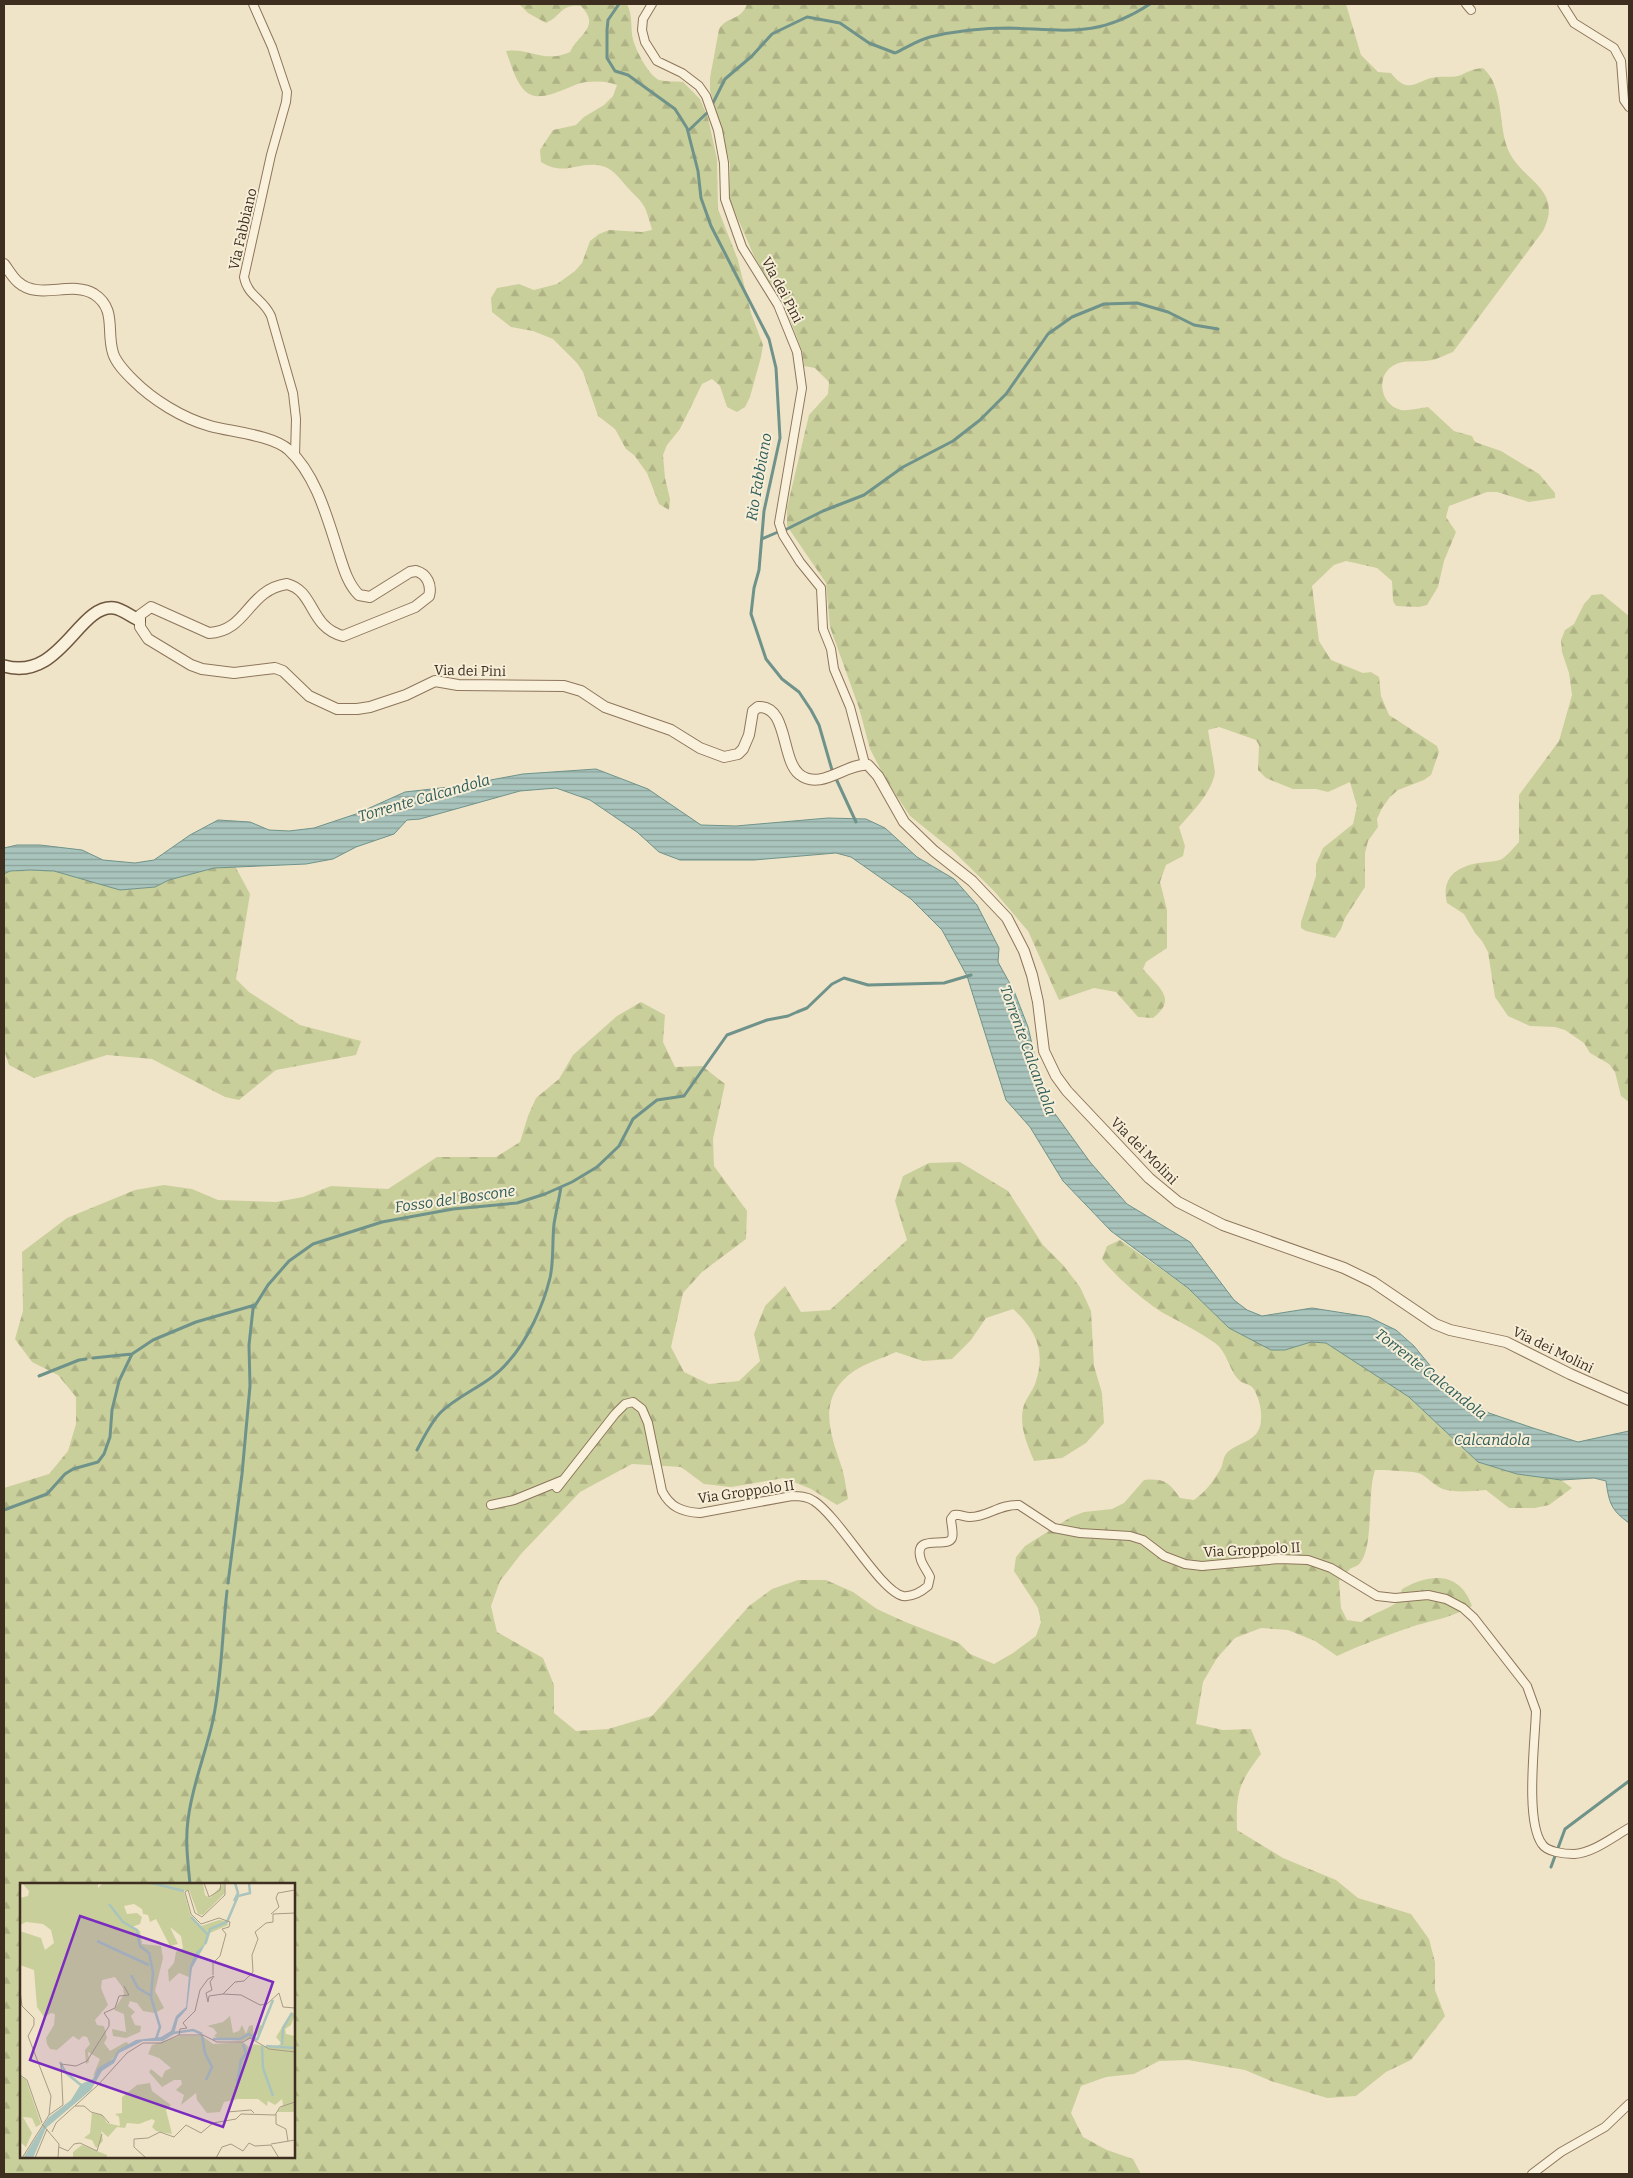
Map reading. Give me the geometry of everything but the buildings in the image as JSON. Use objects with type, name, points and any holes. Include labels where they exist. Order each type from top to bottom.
[{"type":"main road","points":[[4,666],[16,669],[28,668],[39,664],[53,654],[94,615],[106,609],[117,608],[139,620]]},
{"type":"street","name":"Via Fabbiano","points":[[253,4],[272,47],[287,92],[244,277],[249,292],[267,306],[293,393],[296,419],[294,456]]},
{"type":"street","name":"Via dei Pini","points":[[139,620],[140,627],[148,639],[192,665],[209,670],[234,673],[275,668],[283,671],[309,696],[338,709],[357,710],[370,707],[406,695],[435,681],[458,685],[564,686],[580,690],[605,707],[671,730],[700,748],[724,757],[738,754],[743,749],[753,711],[758,707],[764,707],[773,712],[777,718],[790,762],[800,775],[810,780],[833,776],[863,764],[850,707],[834,669],[831,648],[823,629],[821,588],[800,562],[783,535],[779,522],[802,388],[797,352],[778,305],[742,247],[725,199],[724,163],[718,130],[706,96],[698,86],[682,73],[657,61],[645,42],[642,30],[643,19],[652,4]]},
{"type":"street","points":[[1562,4],[1574,23],[1614,48],[1621,61],[1624,100],[1629,107]]},
{"type":"street","points":[[4,264],[18,282],[28,288],[38,290],[76,290],[92,293],[101,300],[108,308],[113,352],[120,367],[133,380],[169,408],[208,426],[259,436],[286,448],[294,456],[316,490],[346,575],[355,591],[364,597],[370,597],[410,572],[416,571],[426,577],[430,585],[429,596],[425,601],[343,636],[325,628],[301,591],[287,584],[269,589],[261,594],[236,623],[219,632],[209,632],[155,608],[144,611],[139,620]]},
{"type":"street","name":"Via dei Molini","points":[[863,764],[871,767],[878,776],[904,822],[934,851],[972,881],[1007,918],[1024,951],[1032,975],[1038,1002],[1044,1051],[1056,1076],[1067,1091],[1149,1178],[1178,1202],[1223,1225],[1344,1268],[1373,1282],[1435,1324],[1450,1330],[1506,1342],[1578,1378],[1629,1400]]},
{"type":"street","name":"Via Groppolo II","points":[[565,1479],[615,1414],[625,1404],[633,1402],[642,1409],[648,1423],[662,1491],[666,1500],[674,1506],[685,1512],[700,1513],[765,1499],[792,1496],[809,1498],[814,1500],[836,1520],[869,1565],[895,1592],[903,1596],[912,1595],[928,1586],[930,1577],[921,1560],[920,1550],[931,1542],[945,1544],[950,1542],[953,1537],[951,1519],[954,1515],[970,1517],[1004,1505],[1019,1505],[1054,1528],[1080,1533],[1130,1536],[1143,1540],[1164,1556],[1185,1564],[1202,1566],[1279,1558],[1308,1560],[1331,1568],[1377,1596],[1395,1598],[1428,1595],[1446,1599],[1463,1608],[1474,1618],[1512,1665],[1533,1698],[1536,1712],[1532,1811],[1535,1831],[1542,1846],[1549,1850],[1574,1854],[1591,1849],[1629,1828]]},
{"type":"street","points":[[557,1488],[565,1479]]},
{"type":"street","points":[[491,1505],[514,1500],[565,1479]]},
{"type":"street","points":[[1532,2174],[1561,2152],[1605,2127],[1629,2104]]},
{"type":"green space","points":[[519,4],[627,4],[631,15],[633,39],[638,53],[650,72],[659,80],[683,82],[700,99],[708,118],[717,159],[718,209],[738,260],[751,313],[763,345],[750,397],[745,407],[737,412],[727,407],[720,386],[712,379],[702,384],[680,429],[667,445],[663,455],[665,478],[670,499],[669,510],[659,504],[647,473],[634,455],[626,449],[615,429],[598,416],[583,372],[577,363],[553,339],[533,331],[511,327],[492,312],[491,298],[497,288],[519,284],[534,290],[557,284],[575,271],[582,263],[590,241],[599,234],[609,230],[642,232],[652,230],[642,203],[616,174],[608,168],[589,165],[563,169],[541,162],[540,150],[553,130],[576,125],[584,117],[604,105],[613,96],[617,85],[602,82],[586,82],[555,93],[538,96],[531,95],[524,90],[516,77],[506,51],[515,50],[544,56],[570,52],[589,25],[589,19],[581,6],[574,6],[565,8],[546,23],[528,13]]},
{"type":"green space","points":[[747,4],[1346,4],[1361,55],[1378,72],[1391,73],[1403,84],[1408,85],[1413,85],[1430,78],[1458,76],[1479,68],[1483,68],[1490,76],[1500,105],[1507,147],[1513,159],[1538,185],[1548,204],[1548,216],[1543,231],[1453,352],[1428,361],[1403,362],[1394,365],[1384,376],[1382,390],[1388,402],[1394,407],[1401,410],[1410,410],[1428,407],[1454,431],[1472,436],[1475,442],[1501,451],[1539,474],[1555,493],[1555,498],[1529,502],[1497,492],[1487,492],[1449,506],[1446,517],[1456,532],[1444,561],[1438,587],[1427,605],[1419,607],[1396,606],[1393,601],[1392,581],[1377,568],[1346,561],[1334,565],[1312,586],[1319,641],[1331,660],[1363,673],[1371,672],[1379,677],[1381,696],[1389,715],[1437,746],[1439,752],[1431,775],[1424,780],[1398,790],[1382,808],[1377,819],[1378,827],[1368,841],[1365,853],[1365,887],[1345,918],[1335,938],[1306,931],[1301,928],[1301,922],[1316,876],[1316,864],[1323,848],[1353,824],[1357,806],[1350,782],[1328,792],[1316,789],[1293,789],[1266,778],[1258,770],[1259,745],[1256,740],[1219,727],[1208,730],[1215,772],[1213,780],[1201,802],[1179,827],[1185,846],[1183,856],[1166,865],[1160,882],[1167,910],[1167,948],[1146,962],[1143,969],[1160,988],[1165,999],[1164,1005],[1153,1018],[1138,1017],[1116,992],[1094,988],[1059,1000],[1028,931],[994,891],[951,849],[910,816],[886,780],[870,749],[859,708],[830,627],[826,583],[787,526],[787,508],[809,415],[828,394],[829,382],[815,368],[804,366],[802,351],[789,317],[754,256],[729,198],[730,164],[710,90],[710,78],[719,29],[726,22],[738,16]]},
{"type":"green space","points":[[1602,594],[1629,616],[1629,1102],[1621,1096],[1615,1072],[1609,1064],[1590,1053],[1584,1043],[1565,1030],[1555,1027],[1530,1026],[1508,1016],[1495,997],[1488,952],[1464,914],[1447,903],[1446,895],[1448,881],[1457,871],[1470,865],[1502,859],[1519,842],[1519,795],[1559,741],[1572,695],[1561,640],[1565,630],[1574,624],[1584,604],[1592,595]]},
{"type":"green space","points":[[235,866],[250,894],[236,979],[249,992],[300,1025],[361,1041],[356,1055],[276,1070],[239,1100],[225,1097],[152,1059],[107,1055],[34,1078],[9,1065],[4,1050],[4,874],[10,871],[54,871],[120,890],[155,887],[169,880],[214,868]]},
{"type":"green space","points":[[641,1002],[665,1015],[663,1042],[675,1067],[702,1066],[725,1084],[713,1139],[714,1166],[747,1211],[746,1239],[702,1272],[683,1293],[671,1347],[684,1372],[709,1384],[739,1381],[760,1361],[754,1334],[765,1306],[785,1286],[801,1312],[830,1310],[907,1240],[895,1201],[903,1176],[929,1163],[960,1162],[1008,1191],[1043,1245],[1063,1265],[1080,1287],[1091,1311],[1094,1366],[1102,1393],[1104,1423],[1086,1443],[1062,1458],[1034,1461],[1024,1434],[1022,1412],[1035,1384],[1039,1370],[1039,1350],[1033,1332],[1013,1309],[986,1318],[971,1340],[952,1359],[923,1361],[896,1352],[859,1368],[842,1381],[834,1393],[830,1404],[829,1416],[833,1442],[843,1472],[848,1499],[837,1505],[811,1489],[784,1478],[731,1487],[704,1484],[681,1467],[632,1464],[580,1492],[521,1554],[500,1581],[491,1606],[497,1632],[543,1658],[554,1685],[554,1713],[576,1731],[608,1729],[652,1716],[749,1606],[772,1589],[798,1580],[826,1580],[853,1592],[877,1609],[959,1643],[970,1654],[994,1664],[1036,1636],[1041,1622],[1038,1608],[1014,1571],[1016,1557],[1025,1546],[1071,1517],[1084,1512],[1112,1509],[1124,1503],[1144,1480],[1165,1482],[1173,1488],[1180,1498],[1194,1500],[1202,1493],[1218,1473],[1226,1454],[1234,1447],[1253,1437],[1259,1429],[1261,1414],[1258,1397],[1252,1387],[1236,1377],[1223,1352],[1215,1343],[1149,1304],[1108,1266],[1102,1259],[1107,1246],[1120,1240],[1188,1288],[1229,1328],[1271,1350],[1285,1350],[1311,1342],[1326,1343],[1409,1397],[1478,1462],[1517,1474],[1561,1480],[1572,1488],[1549,1505],[1535,1508],[1509,1508],[1486,1490],[1453,1491],[1440,1488],[1418,1473],[1375,1470],[1371,1492],[1369,1532],[1364,1555],[1359,1564],[1350,1569],[1339,1581],[1341,1608],[1347,1620],[1361,1622],[1398,1602],[1402,1589],[1433,1578],[1443,1578],[1460,1586],[1472,1606],[1337,1656],[1315,1641],[1288,1630],[1261,1628],[1235,1638],[1217,1658],[1203,1682],[1196,1724],[1223,1730],[1251,1729],[1261,1754],[1247,1773],[1240,1789],[1237,1807],[1237,1830],[1283,1858],[1336,1880],[1358,1898],[1411,1914],[1429,1939],[1435,1962],[1435,1990],[1445,2016],[1411,2060],[1386,2072],[1356,2096],[1327,2098],[1271,2081],[1245,2070],[1188,2060],[1159,2061],[1134,2074],[1106,2077],[1081,2086],[1071,2113],[1083,2137],[1107,2150],[1133,2159],[1141,2174],[4,2174],[4,1488],[49,1474],[68,1451],[76,1424],[76,1397],[58,1375],[32,1362],[15,1339],[23,1311],[22,1252],[67,1218],[135,1190],[164,1185],[192,1189],[218,1200],[276,1202],[303,1197],[331,1186],[388,1189],[437,1157],[496,1157],[520,1142],[536,1098],[559,1079],[573,1055],[617,1016]]},
{"type":"water","name":"Calcandola","points":[[596,769],[648,789],[701,825],[736,826],[828,818],[866,819],[885,828],[917,857],[954,879],[977,905],[999,948],[998,962],[1014,991],[1028,1027],[1045,1100],[1090,1162],[1127,1204],[1190,1242],[1234,1300],[1247,1310],[1262,1316],[1312,1308],[1369,1317],[1396,1330],[1414,1346],[1437,1374],[1458,1394],[1489,1413],[1578,1442],[1629,1431],[1629,1523],[1618,1514],[1612,1505],[1606,1481],[1594,1478],[1561,1480],[1517,1474],[1478,1462],[1409,1397],[1326,1343],[1311,1342],[1285,1350],[1271,1350],[1229,1328],[1188,1288],[1111,1231],[1063,1181],[1030,1127],[1006,1100],[967,976],[942,930],[911,899],[851,857],[836,853],[754,860],[680,860],[659,852],[637,832],[590,800],[556,788],[520,791],[420,819],[407,820],[394,834],[356,847],[333,859],[306,864],[214,868],[169,880],[155,887],[120,890],[54,871],[10,871],[4,874],[4,848],[17,845],[40,845],[82,850],[103,860],[135,863],[154,860],[190,835],[218,820],[250,822],[269,830],[289,831],[314,828],[356,814],[405,792],[458,786],[523,774]]},
{"type":"waterway","name":"Rio Fabbiano","points":[[619,4],[608,20],[607,58],[615,71],[628,75],[675,109],[687,128],[698,171],[701,198],[711,226],[769,339],[776,368],[780,438],[764,511],[759,570],[754,588],[751,614],[766,659],[782,679],[799,692],[819,725],[832,770],[856,822]]},
{"type":"waterway","points":[[711,107],[725,79],[752,56],[772,34],[807,17],[840,23],[869,43],[895,53],[926,38],[980,29],[1066,30],[1098,27],[1131,15],[1150,4]]},
{"type":"waterway","points":[[688,131],[709,111]]},
{"type":"waterway","points":[[785,530],[823,511],[864,495],[903,467],[953,441],[980,420],[1006,394],[1048,334],[1072,317],[1104,304],[1137,303],[1168,312],[1194,325],[1218,329]]},
{"type":"waterway","points":[[762,539],[778,532]]},
{"type":"waterway","name":"Fosso del Boscone","points":[[228,1583],[242,1474],[250,1386],[249,1345],[253,1309],[268,1285],[289,1261],[313,1244],[382,1222],[453,1209],[517,1203],[545,1194],[572,1182],[597,1167],[619,1146],[633,1119],[657,1100],[684,1096],[727,1035],[767,1020],[788,1016],[807,1008],[832,984],[844,978],[868,985],[944,983],[971,975]]},
{"type":"waterway","points":[[417,1450],[437,1416],[457,1399],[501,1370],[522,1344],[539,1311],[550,1278],[554,1224],[561,1187]]},
{"type":"waterway","name":"Fosso del Boscone","points":[[4,1510],[47,1494],[65,1474],[73,1469],[98,1462],[104,1454],[110,1437],[112,1410],[119,1381],[132,1354],[153,1340],[196,1322],[255,1305]]},
{"type":"waterway","points":[[93,1358],[132,1354]]},
{"type":"waterway","points":[[39,1376],[86,1359]]},
{"type":"waterway","points":[[190,1883],[187,1844],[188,1820],[216,1704],[227,1591]]},
{"type":"waterway","points":[[1551,1867],[1565,1829],[1629,1781]]},
{"type":"water label","name":"Torrente Calcandola","points":[[424,798]]},
{"type":"water label","name":"Torrente Calcandola","points":[[1028,1050]]},
{"type":"water label","name":"Torrente Calcandola","points":[[1431,1374]]}]
